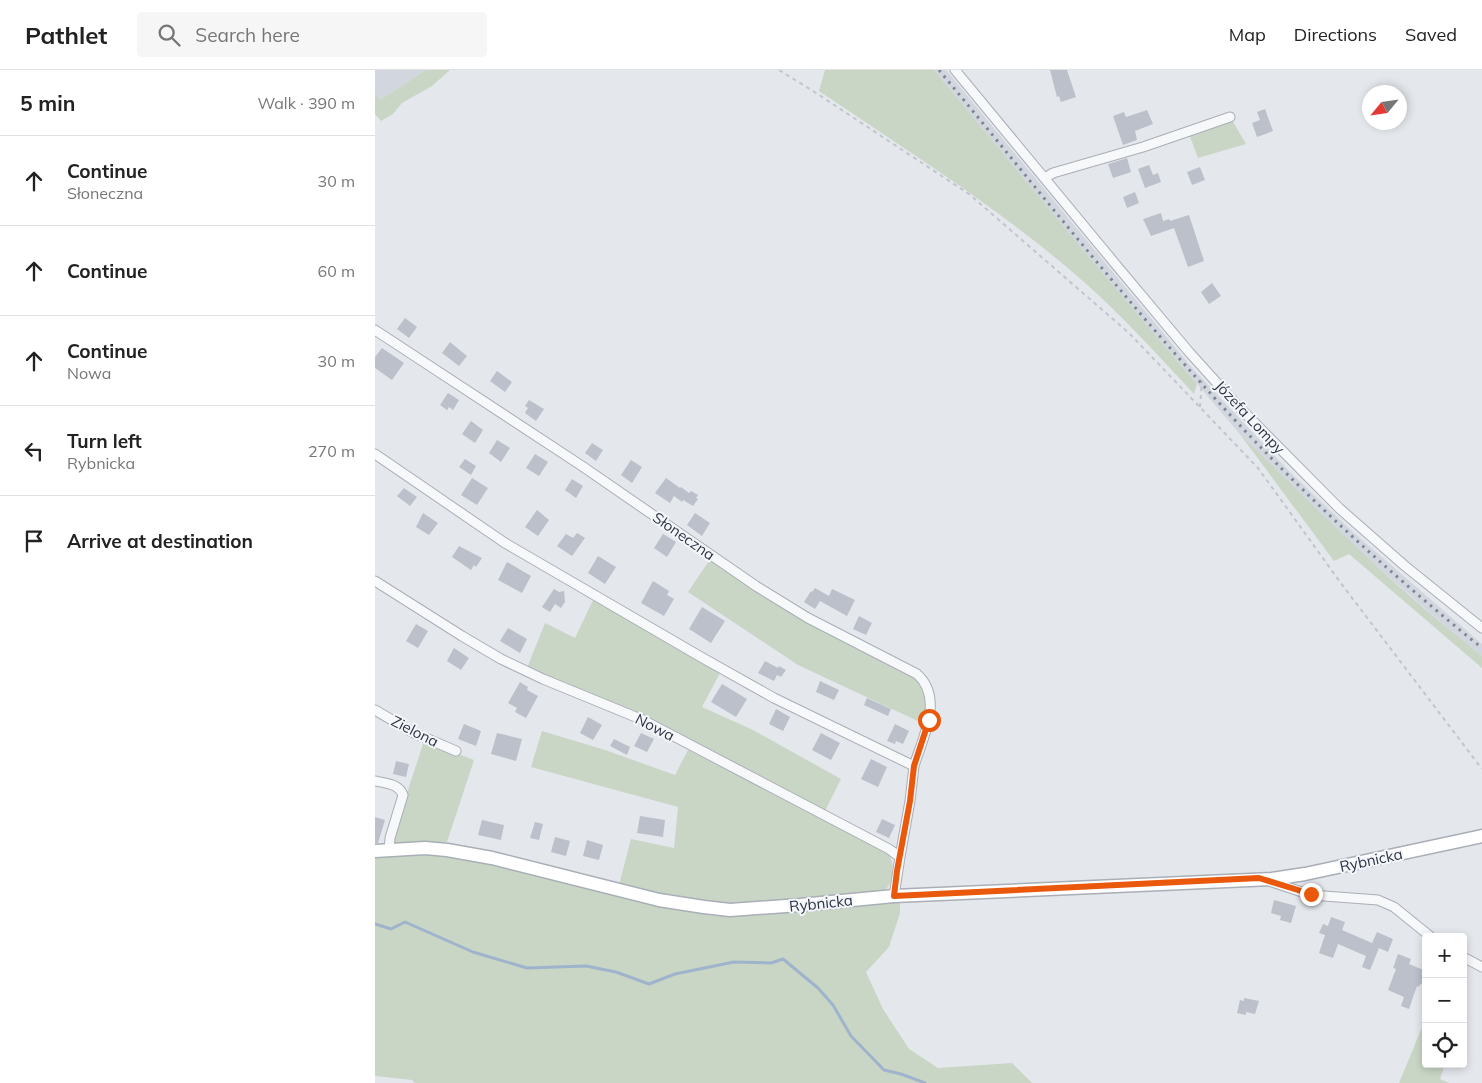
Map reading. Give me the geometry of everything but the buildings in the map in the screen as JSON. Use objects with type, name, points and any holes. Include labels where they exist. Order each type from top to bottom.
[{"type":"street","name":"Józefa Lompy","points":[[955,70],[1207,371],[1278,447],[1339,508],[1405,566],[1482,628]]},
{"type":"street","points":[[1045,178],[1053,173],[1143,147],[1230,117]]},
{"type":"street","name":"Słoneczna","points":[[375,330],[582,466],[756,586],[808,618],[917,674],[925,681],[932,701],[929,720],[914,766],[900,857]]},
{"type":"street","points":[[375,454],[505,543],[701,657],[774,698],[914,766]]},
{"type":"street","name":"Nowa","points":[[375,581],[455,633],[501,659],[543,679],[643,720],[875,841],[900,857]]},
{"type":"street","name":"Zielona","points":[[375,710],[414,733],[456,751]]},
{"type":"street","points":[[375,781],[396,786],[403,795],[390,838],[389,850]]},
{"type":"street","name":"Rybnicka","points":[[375,851],[433,848],[507,862],[659,900],[713,908],[765,908],[894,896],[1272,878],[1305,874],[1482,836]]},
{"type":"street","points":[[894,896],[900,857]]},
{"type":"street","name":"Rybnicka","points":[[1259,878],[1311,894],[1378,900],[1394,907],[1426,933]]},
{"type":"street","points":[[1467,959],[1482,967]]},
{"type":"path","points":[[779,70],[969,194],[1129,333],[1258,468],[1340,582],[1482,769]]},
{"type":"path","points":[[1199,407],[1201,383],[1207,371]]},
{"type":"shaded area","points":[[375,70],[426,70],[380,100],[375,94]]},
{"type":"shaded area","points":[[934,70],[946,70],[1193,369],[1291,473],[1353,532],[1482,644],[1482,656],[1339,533],[1239,433],[1084,251]]},
{"type":"green space","points":[[426,70],[450,70],[432,86],[402,103],[393,114],[381,121],[375,114],[375,94],[380,100]]},
{"type":"green space","points":[[825,70],[934,70],[1197,384],[1194,394],[1107,303],[1046,250],[950,179],[819,91]]},
{"type":"green space","points":[[1232,120],[1246,144],[1198,158],[1189,134]]},
{"type":"green space","points":[[1239,433],[1387,576],[1482,656],[1482,668],[1349,554],[1334,561]]},
{"type":"green space","points":[[711,558],[761,594],[814,627],[877,657],[919,680],[927,693],[922,723],[798,665],[688,592]]},
{"type":"green space","points":[[594,598],[721,671],[702,707],[753,730],[841,779],[825,811],[660,724],[527,668],[545,623],[575,638]]},
{"type":"green space","points":[[542,731],[605,750],[675,775],[688,750],[883,850],[890,856],[892,861],[890,883],[884,891],[740,905],[670,897],[619,885],[631,839],[674,848],[678,807],[531,767]]},
{"type":"green space","points":[[424,741],[474,760],[447,842],[395,844],[395,830]]},
{"type":"green space","points":[[442,851],[675,908],[900,902],[900,913],[889,947],[866,972],[883,1009],[909,1049],[938,1068],[1012,1063],[1032,1083],[415,1083],[412,1080],[375,1076],[375,857]]},
{"type":"green space","points":[[1422,1027],[1422,1068],[1444,1068],[1440,1079],[1449,1083],[1399,1083]]},
{"type":"waterway","points":[[375,924],[391,929],[405,922],[473,952],[527,968],[586,966],[616,972],[649,984],[675,974],[734,962],[771,963],[783,959],[818,988],[833,1005],[851,1036],[884,1070],[925,1083]]},
{"type":"railway","points":[[939,70],[1120,290],[1262,449],[1353,538],[1482,648]]},
{"type":"route","points":[[929,720],[914,766],[910,801],[894,886],[894,896],[1259,878],[1311,894]]}]
